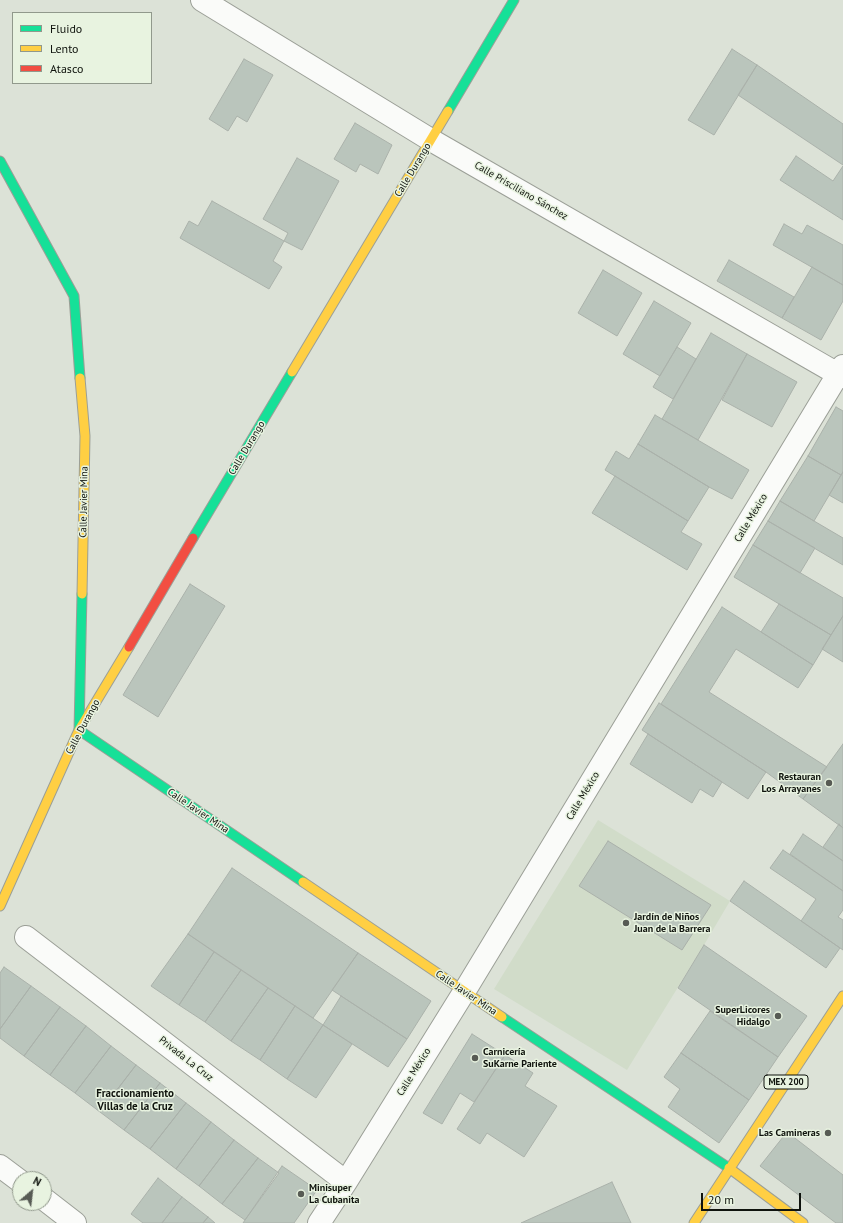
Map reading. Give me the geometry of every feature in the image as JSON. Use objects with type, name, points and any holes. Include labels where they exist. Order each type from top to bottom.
[{"type":"main road","name":"Calle Durango","points":[[0,906],[79,730],[514,0]]},
{"type":"main road","name":"Calle Javier Mina","points":[[0,161],[74,296],[85,436],[79,730],[464,992],[729,1168],[803,1223]]},
{"type":"main road","name":"MEX 200","points":[[694,1223],[843,996]]},
{"type":"street","name":"Calle Prisciliano Sánchez","points":[[202,0],[431,140],[841,372]]},
{"type":"street","name":"Calle México","points":[[319,1223],[464,992],[841,372]]},
{"type":"street","name":"Privada La Cruz","points":[[26,936],[346,1182]]},
{"type":"street","points":[[0,1166],[12,1175]]},
{"type":"street","points":[[52,1206],[75,1223]]},
{"type":"shaded area","name":"Jardín de Niños Juan de la Barrera","points":[[598,820],[730,901],[627,1070],[494,989]]},
{"type":"building","points":[[732,49],[757,65],[714,135],[688,120]]},
{"type":"building","points":[[244,59],[273,75],[247,122],[237,116],[228,131],[209,119]]},
{"type":"building","points":[[757,65],[843,124],[843,165],[738,95]]},
{"type":"building","points":[[355,123],[392,145],[378,174],[360,164],[356,172],[334,159]]},
{"type":"building","points":[[796,156],[833,181],[843,166],[843,220],[780,180]]},
{"type":"building","points":[[297,158],[339,181],[302,250],[284,241],[288,233],[263,219]]},
{"type":"building","points":[[212,201],[284,241],[273,261],[282,267],[269,289],[180,238],[189,221],[198,226]]},
{"type":"building","points":[[784,224],[802,234],[807,225],[843,245],[843,285],[773,245]]},
{"type":"building","points":[[729,260],[794,297],[782,318],[717,281]]},
{"type":"building","points":[[812,267],[843,285],[843,301],[821,340],[782,318]]},
{"type":"building","points":[[603,270],[642,293],[617,336],[578,313]]},
{"type":"building","points":[[654,301],[691,323],[660,376],[623,354]]},
{"type":"building","points":[[711,333],[747,354],[698,440],[662,419]]},
{"type":"building","points":[[677,347],[696,359],[673,399],[653,387]]},
{"type":"building","points":[[747,354],[797,382],[772,427],[722,400]]},
{"type":"building","points":[[836,407],[843,411],[843,472],[841,475],[808,456]]},
{"type":"building","points":[[655,415],[749,470],[732,499],[709,487],[638,444]]},
{"type":"building","points":[[638,444],[709,487],[688,521],[605,470],[616,451],[629,459]]},
{"type":"building","points":[[808,456],[841,475],[814,521],[780,501]]},
{"type":"building","points":[[843,472],[843,503],[829,495]]},
{"type":"building","points":[[615,476],[688,521],[681,532],[702,544],[687,570],[592,513]]},
{"type":"building","points":[[780,501],[843,538],[843,565],[768,521]]},
{"type":"building","points":[[768,521],[815,548],[800,573],[753,545]]},
{"type":"building","points":[[753,545],[843,598],[843,616],[831,635],[734,577]]},
{"type":"building","points":[[190,584],[225,606],[158,717],[123,695]]},
{"type":"building","points":[[779,604],[831,635],[813,665],[761,632]]},
{"type":"building","points":[[722,607],[813,665],[798,688],[736,649],[709,692],[827,767],[803,799],[766,772],[661,704]]},
{"type":"building","points":[[843,616],[843,662],[822,649]]},
{"type":"building","points":[[659,703],[766,772],[748,799],[642,730]]},
{"type":"building","points":[[648,734],[722,782],[713,797],[700,789],[692,803],[630,764]]},
{"type":"building","name":"Restauran Los Arrayanes","points":[[843,744],[843,828],[803,799]]},
{"type":"building","points":[[839,824],[843,828],[843,861],[823,847]]},
{"type":"building","points":[[803,834],[843,861],[843,891],[790,854]]},
{"type":"building","points":[[608,841],[711,905],[682,950],[579,886]]},
{"type":"building","points":[[783,850],[843,891],[843,910],[838,917],[843,920],[843,950],[801,921],[816,899],[770,868]]},
{"type":"building","points":[[232,868],[358,953],[313,1018],[188,934]]},
{"type":"building","points":[[744,881],[840,948],[826,968],[730,901]]},
{"type":"building","points":[[188,934],[214,952],[179,1005],[151,986]]},
{"type":"building","points":[[704,945],[807,1016],[778,1057],[678,988]]},
{"type":"building","points":[[214,952],[241,970],[205,1022],[179,1005]]},
{"type":"building","points":[[358,953],[431,1001],[407,1039],[332,990]]},
{"type":"building","points":[[4,967],[31,986],[0,1029],[0,973]]},
{"type":"building","points":[[241,970],[268,988],[231,1041],[205,1022]]},
{"type":"building","points":[[31,986],[60,1007],[24,1056],[0,1038],[0,1029]]},
{"type":"building","points":[[268,988],[295,1006],[260,1060],[231,1041]]},
{"type":"building","points":[[341,996],[407,1039],[388,1067],[323,1025]]},
{"type":"building","points":[[295,1006],[323,1025],[287,1079],[260,1060]]},
{"type":"building","points":[[60,1007],[86,1026],[50,1075],[24,1056]]},
{"type":"building","points":[[710,1011],[778,1057],[749,1100],[681,1053]]},
{"type":"building","points":[[323,1025],[352,1044],[316,1098],[287,1079]]},
{"type":"building","points":[[86,1026],[111,1046],[75,1093],[50,1075]]},
{"type":"building","points":[[472,1034],[505,1055],[474,1102],[460,1093],[442,1124],[423,1113]]},
{"type":"building","points":[[111,1046],[136,1065],[100,1112],[75,1093]]},
{"type":"building","points":[[681,1053],[749,1100],[719,1143],[668,1107],[680,1089],[664,1077]]},
{"type":"building","points":[[505,1055],[533,1073],[525,1086],[557,1106],[524,1157],[487,1133],[480,1144],[457,1129]]},
{"type":"building","points":[[136,1065],[160,1083],[124,1130],[100,1112]]},
{"type":"building","points":[[160,1083],[186,1103],[150,1149],[124,1130]]},
{"type":"building","points":[[186,1103],[211,1122],[176,1169],[150,1149]]},
{"type":"building","points":[[211,1122],[234,1140],[199,1186],[176,1169]]},
{"type":"building","points":[[787,1132],[843,1175],[843,1223],[836,1223],[760,1166]]},
{"type":"building","points":[[234,1140],[258,1158],[222,1204],[199,1186]]},
{"type":"building","points":[[258,1158],[279,1173],[245,1220],[222,1204]]},
{"type":"building","points":[[282,1166],[317,1190],[294,1223],[243,1223]]},
{"type":"building","points":[[158,1178],[182,1197],[162,1223],[143,1223],[131,1214]]},
{"type":"building","points":[[612,1182],[631,1223],[521,1223]]},
{"type":"building","points":[[182,1197],[208,1217],[203,1223],[162,1223]]},
{"type":"building","points":[[208,1217],[215,1223],[203,1223]]},
{"type":"traffic: fast","points":[[448,111],[514,0]]},
{"type":"traffic: fast","points":[[0,161],[74,296],[80,378]]},
{"type":"traffic: fast","points":[[193,538],[292,372]]},
{"type":"traffic: fast","points":[[82,594],[79,730],[303,882]]},
{"type":"traffic: fast","points":[[502,1017],[729,1168]]},
{"type":"traffic: slow","points":[[292,372],[448,111]]},
{"type":"traffic: slow","points":[[80,378],[85,436],[82,594]]},
{"type":"traffic: slow","points":[[0,906],[79,730],[129,647]]},
{"type":"traffic: slow","points":[[303,882],[502,1017]]},
{"type":"traffic: slow","points":[[694,1223],[843,996]]},
{"type":"traffic: slow","points":[[729,1168],[803,1223]]},
{"type":"traffic: jam","points":[[129,647],[193,538]]},
{"type":"place","name":"Restauran Los Arrayanes","points":[[829,783]]},
{"type":"place","name":"Jardín de Niños Juan de la Barrera","points":[[626,923]]},
{"type":"place","name":"SuperLicores Hidalgo","points":[[778,1016]]},
{"type":"place","name":"Carnicería SuKarne Pariente","points":[[475,1058]]},
{"type":"place","name":"Las Camineras","points":[[828,1133]]},
{"type":"place","name":"Minisuper La Cubanita","points":[[301,1194]]},
{"type":"district","name":"Fraccionamiento Villas de la Cruz","points":[[135,1100]]}]
